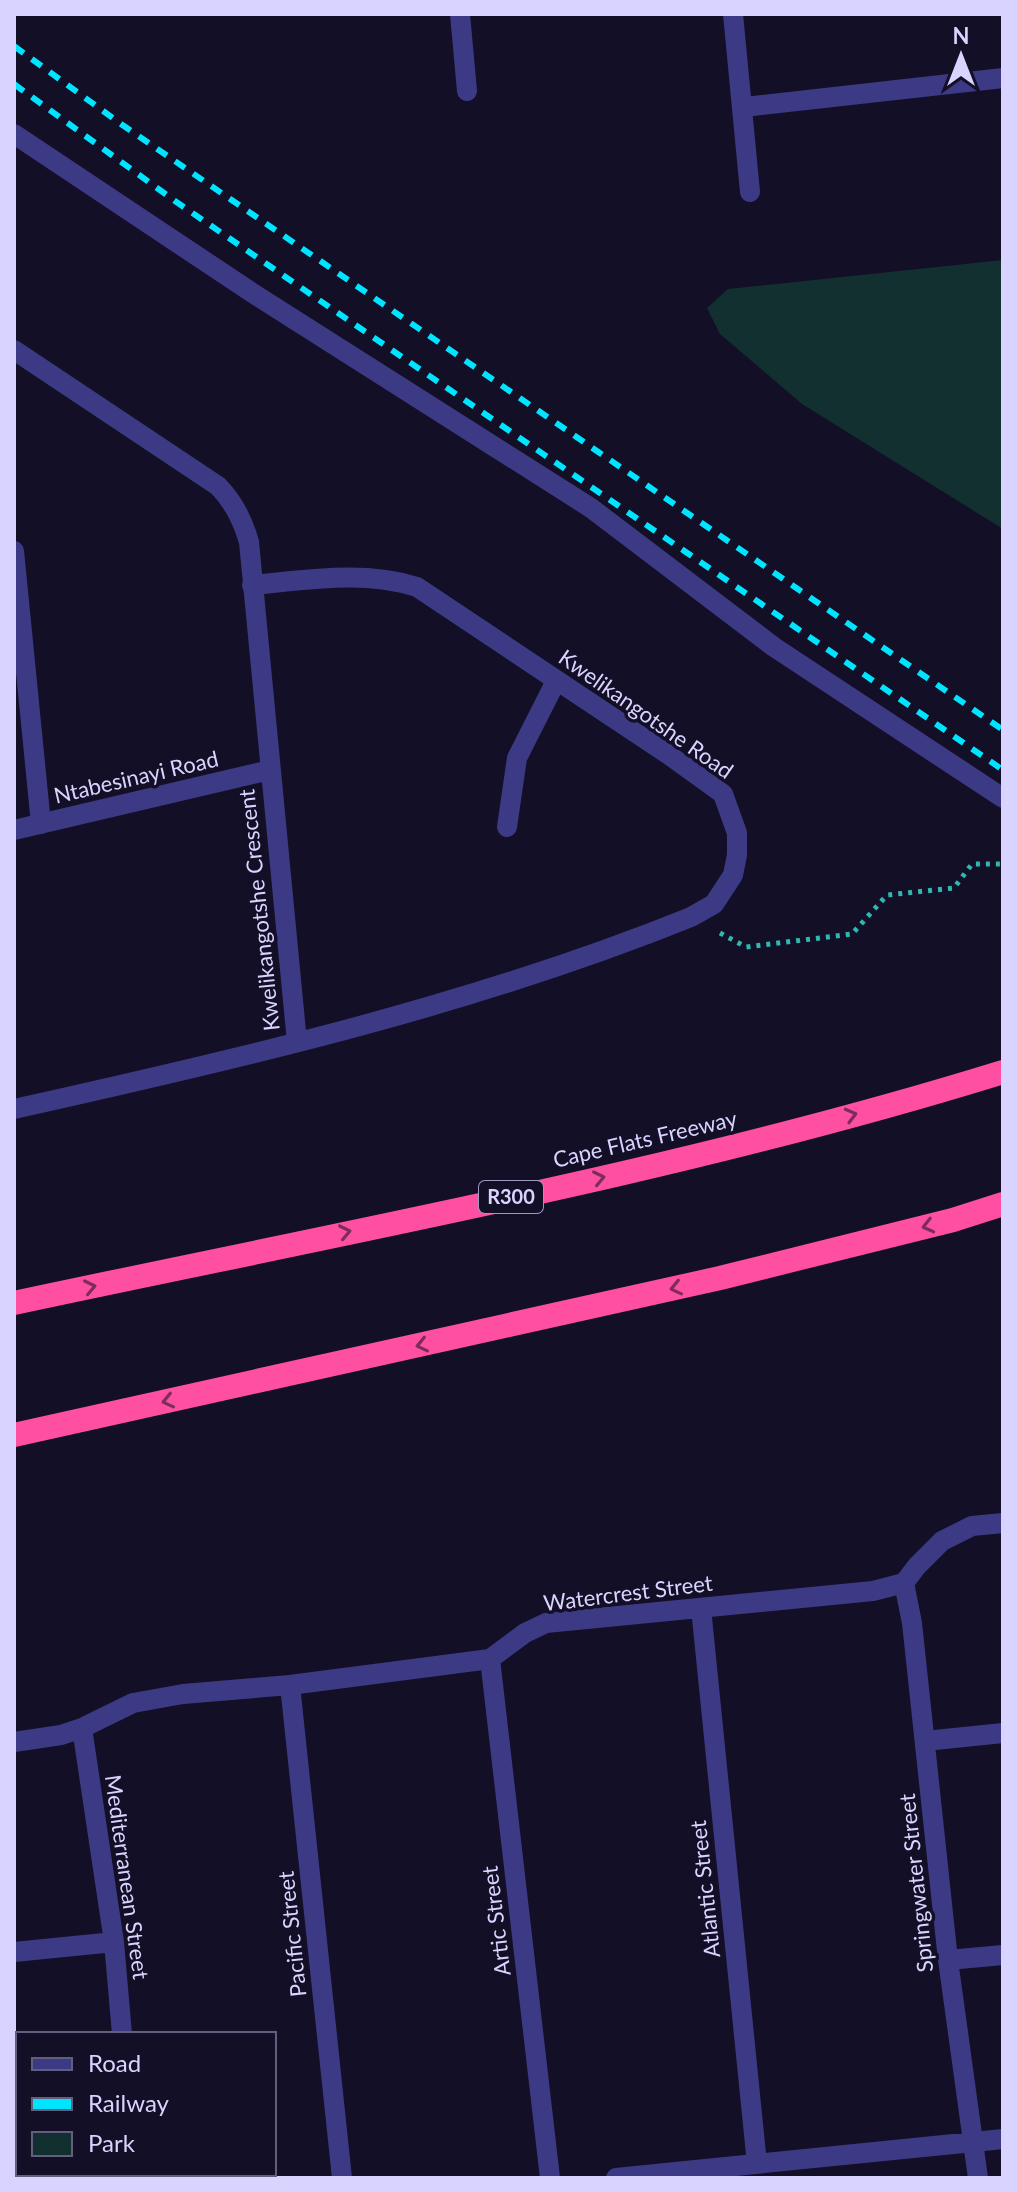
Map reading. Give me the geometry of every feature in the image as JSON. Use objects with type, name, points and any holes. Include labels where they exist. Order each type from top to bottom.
[{"type":"highway","name":"Cape Flats Freeway","points":[[14,1303],[616,1175],[1003,1072]]},
{"type":"highway","points":[[14,1435],[720,1278],[953,1220],[1003,1204]]},
{"type":"highway","points":[[14,1451],[109,1414]]},
{"type":"street","points":[[460,14],[467,91]]},
{"type":"street","points":[[733,14],[750,192]]},
{"type":"street","points":[[744,107],[1003,78]]},
{"type":"street","points":[[14,134],[251,292],[591,508],[774,647],[1003,798]]},
{"type":"street","name":"Kwelikangotshe Crescent","points":[[14,1109],[297,1042],[249,542],[245,527],[236,508],[218,486],[15,354]]},
{"type":"street","points":[[14,551],[41,824]]},
{"type":"street","name":"Kwelikangotshe Road","points":[[252,585],[347,577],[390,578],[417,587],[723,794],[737,833],[733,875],[714,904],[691,917],[513,980],[387,1020],[297,1042]]},
{"type":"street","points":[[507,827],[517,758],[556,681]]},
{"type":"street","name":"Ntabesinayi Road","points":[[14,830],[270,770]]},
{"type":"street","points":[[904,1583],[942,1541],[972,1526],[1003,1523]]},
{"type":"street","name":"Watercrest Street","points":[[14,1742],[61,1735],[133,1703],[183,1694],[290,1685],[490,1659],[525,1633],[546,1623],[873,1591],[904,1583]]},
{"type":"street","name":"Springwater Street","points":[[904,1583],[912,1623],[948,1960],[978,2178]]},
{"type":"street","name":"Atlantic Street","points":[[701,1608],[757,2164]]},
{"type":"street","name":"Artic Street","points":[[490,1659],[550,2178]]},
{"type":"street","name":"Pacific Street","points":[[290,1685],[342,2178]]},
{"type":"street","name":"Mediterranean Street","points":[[82,1728],[114,1942],[122,2032]]},
{"type":"street","points":[[925,1741],[1003,1733]]},
{"type":"street","points":[[14,1952],[114,1942]]},
{"type":"street","points":[[948,1960],[1003,1955]]},
{"type":"street","points":[[616,2178],[1003,2139]]},
{"type":"path","points":[[691,917],[746,947],[852,934],[887,895],[954,888],[972,864],[1003,864]]},
{"type":"green space","points":[[1003,260],[1003,529],[802,404],[720,334],[707,308],[728,289]]},
{"type":"railway","points":[[14,46],[121,124],[1003,730]]},
{"type":"railway","points":[[14,84],[175,201],[1003,770]]}]
